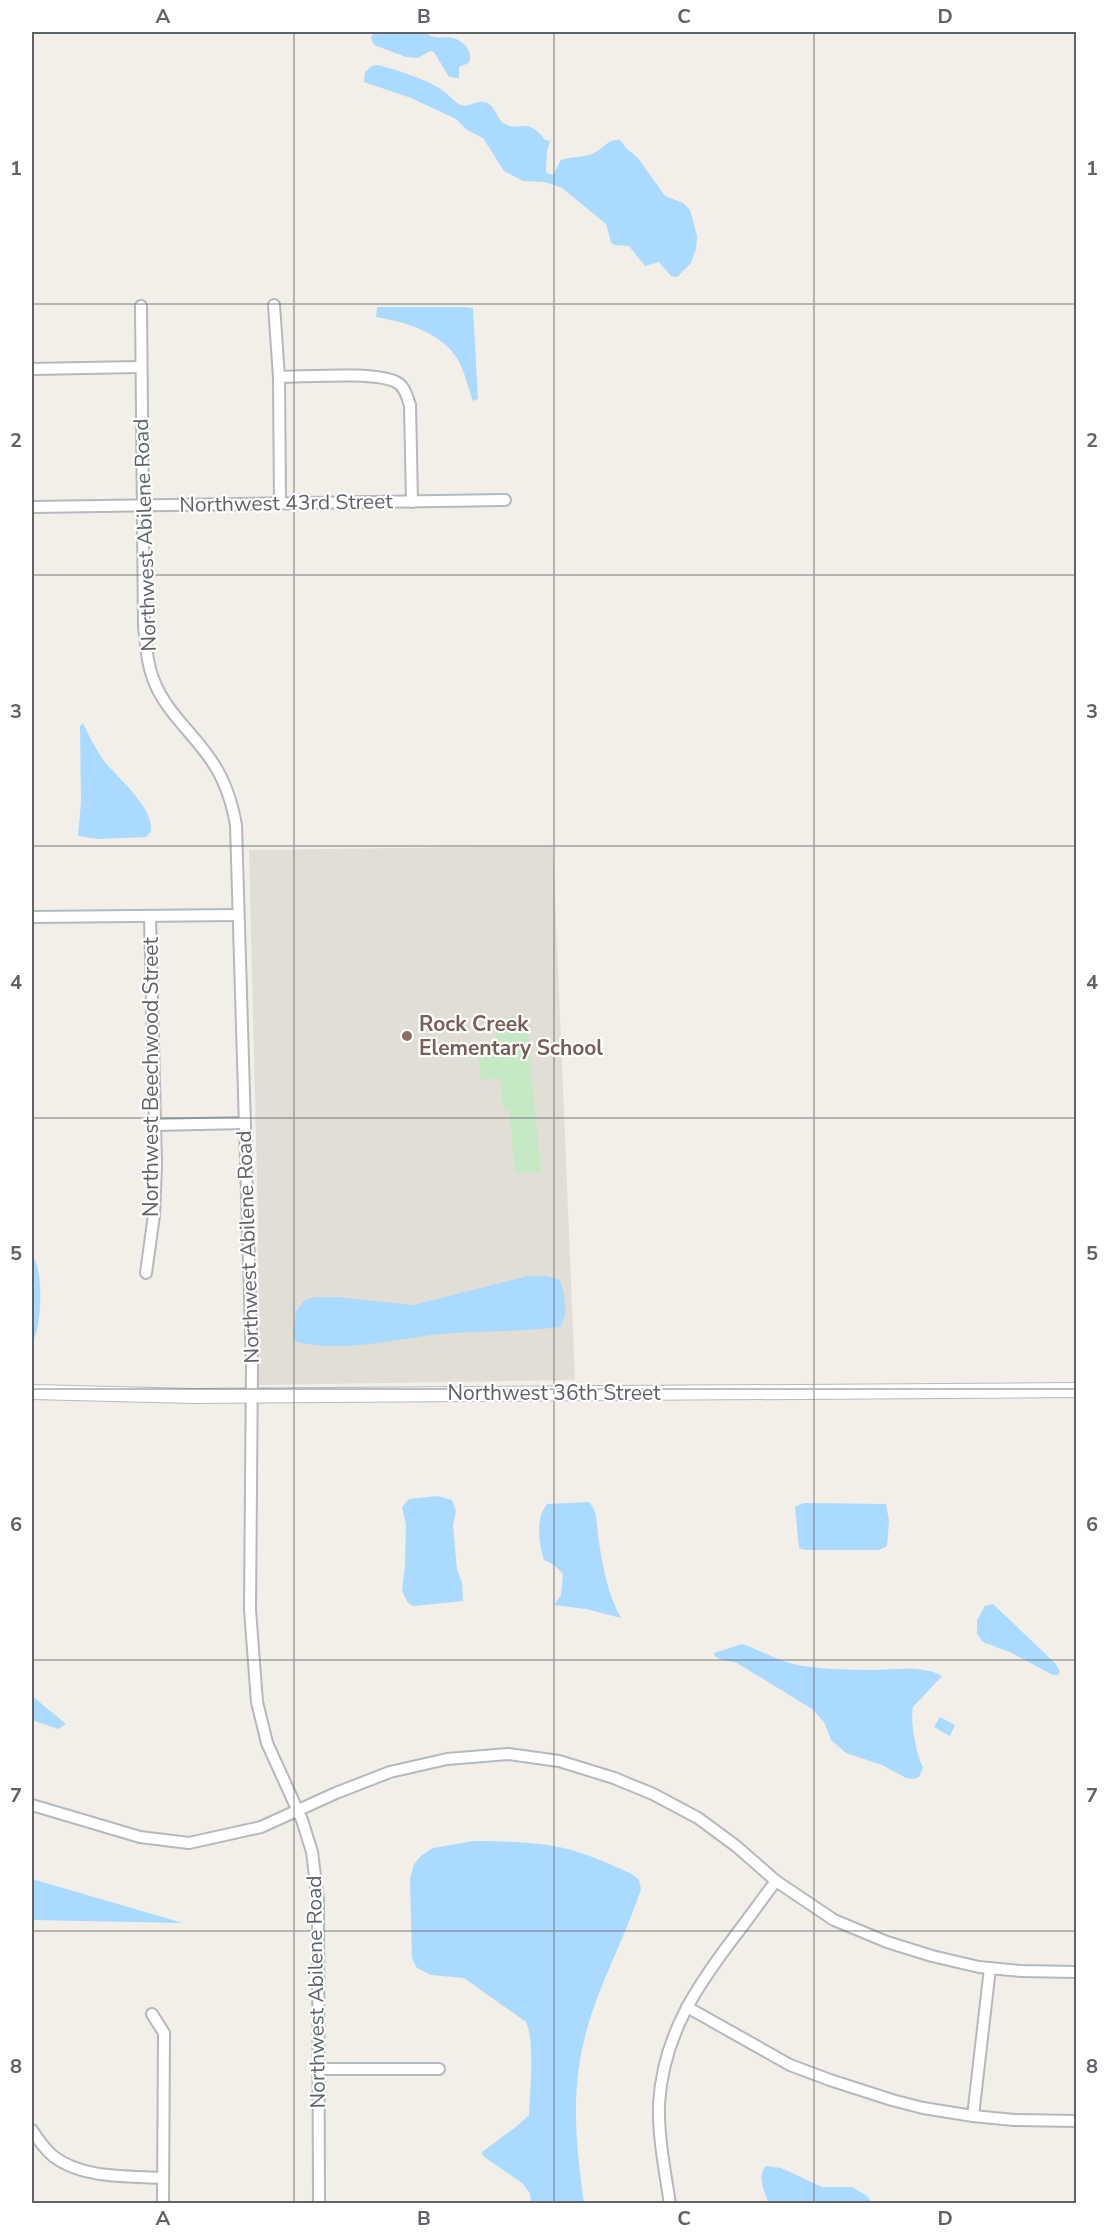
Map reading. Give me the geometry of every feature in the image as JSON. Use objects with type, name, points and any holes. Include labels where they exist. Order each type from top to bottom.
[{"type":"main road","name":"Northwest 36th Street","points":[[32,1392],[194,1396],[1077,1390]]},
{"type":"street","points":[[274,305],[279,378],[280,502]]},
{"type":"street","name":"Northwest Abilene Road","points":[[141,306],[144,626],[148,661],[154,682],[165,702],[211,760],[232,802],[236,825],[251,1394],[250,1610],[257,1702],[267,1743],[298,1810],[312,1852],[318,1900],[319,2204]]},
{"type":"street","points":[[32,369],[141,367]]},
{"type":"street","points":[[279,378],[380,377],[398,382],[406,391],[410,405],[412,501]]},
{"type":"street","name":"Northwest 43rd Street","points":[[32,507],[505,500]]},
{"type":"street","points":[[32,917],[238,915]]},
{"type":"street","name":"Northwest Beechwood Street","points":[[146,1273],[154,1215],[150,917]]},
{"type":"street","points":[[154,1125],[244,1123]]},
{"type":"street","points":[[32,1805],[140,1837],[189,1843],[261,1827],[390,1772],[447,1759],[508,1754],[559,1761],[614,1778],[654,1794],[698,1818],[736,1846],[776,1881],[834,1920],[886,1942],[932,1956],[990,1968],[1077,1972]]},
{"type":"street","points":[[670,2204],[659,2122],[661,2086],[674,2034],[697,1988],[776,1881]]},
{"type":"street","points":[[974,2115],[990,1968]]},
{"type":"street","points":[[687,2007],[790,2065],[830,2080],[923,2108],[1014,2120],[1077,2121]]},
{"type":"street","points":[[152,2014],[164,2033],[163,2204]]},
{"type":"street","points":[[319,2069],[439,2069]]},
{"type":"street","points":[[32,2130],[52,2155],[73,2166],[103,2175],[163,2178]]},
{"type":"shaded area","name":"Rock Creek Elementary School","points":[[553,846],[575,1380],[259,1385],[258,1221],[249,850]]},
{"type":"green space","points":[[526,1015],[541,1172],[515,1174],[509,1109],[503,1109],[500,1078],[480,1080],[478,1051],[497,1049],[495,1018]]},
{"type":"water","points":[[418,31],[434,37],[454,38],[466,46],[470,54],[469,63],[459,67],[459,78],[449,77],[434,52],[430,51],[418,58],[406,57],[374,45],[371,38],[374,32]]},
{"type":"water","points":[[378,65],[432,84],[461,105],[488,103],[505,124],[533,128],[545,140],[550,141],[546,170],[547,173],[553,175],[561,160],[590,155],[610,142],[620,140],[638,158],[665,196],[683,203],[690,210],[697,236],[696,249],[691,263],[677,277],[671,276],[659,262],[645,266],[629,246],[614,245],[606,224],[562,188],[545,182],[523,181],[504,171],[483,138],[467,130],[456,119],[411,98],[364,82],[365,72],[372,66]]},
{"type":"water","points":[[377,307],[473,308],[478,399],[473,401],[458,360],[443,342],[410,325],[376,317]]},
{"type":"water","points":[[83,723],[104,761],[134,794],[147,813],[151,831],[146,837],[98,839],[78,836],[81,802],[80,726]]},
{"type":"water","points":[[32,1256],[36,1262],[40,1285],[40,1312],[32,1342]]},
{"type":"water","points":[[528,1276],[547,1276],[560,1280],[565,1298],[565,1310],[560,1327],[441,1334],[349,1346],[312,1345],[294,1341],[296,1311],[305,1300],[315,1297],[413,1305]]},
{"type":"water","points":[[438,1496],[452,1500],[456,1511],[453,1525],[457,1570],[462,1582],[463,1601],[414,1606],[408,1603],[402,1591],[406,1524],[402,1507],[409,1499]]},
{"type":"water","points":[[589,1502],[596,1516],[607,1581],[621,1618],[586,1609],[554,1605],[561,1595],[563,1574],[554,1565],[544,1560],[539,1524],[543,1510],[547,1504]]},
{"type":"water","points":[[804,1503],[886,1504],[889,1521],[887,1546],[879,1550],[805,1550],[799,1548],[795,1507]]},
{"type":"water","points":[[993,1604],[1056,1664],[1060,1672],[1058,1675],[1053,1675],[1012,1653],[983,1642],[977,1634],[977,1620],[985,1606]]},
{"type":"water","points":[[742,1644],[780,1660],[803,1666],[856,1670],[917,1669],[942,1676],[913,1707],[914,1737],[923,1767],[919,1777],[906,1778],[882,1765],[846,1753],[831,1740],[824,1722],[812,1709],[737,1663],[715,1656],[714,1653]]},
{"type":"water","points":[[32,1696],[66,1724],[58,1729],[32,1720]]},
{"type":"water","points":[[940,1717],[955,1725],[950,1736],[934,1727]]},
{"type":"water","points":[[474,1841],[521,1842],[559,1847],[601,1861],[632,1874],[639,1880],[641,1889],[595,2004],[581,2055],[577,2079],[576,2127],[584,2203],[531,2203],[530,2193],[522,2183],[483,2156],[482,2152],[529,2115],[531,2054],[526,2022],[464,1978],[431,1975],[417,1968],[412,1958],[410,1879],[414,1864],[433,1848]]},
{"type":"water","points":[[32,1879],[183,1923],[32,1920]]},
{"type":"water","points":[[766,2166],[781,2168],[822,2187],[852,2187],[867,2196],[872,2203],[768,2203],[761,2179]]},
{"type":"place","name":"Rock Creek Elementary School","points":[[407,1036]]}]
